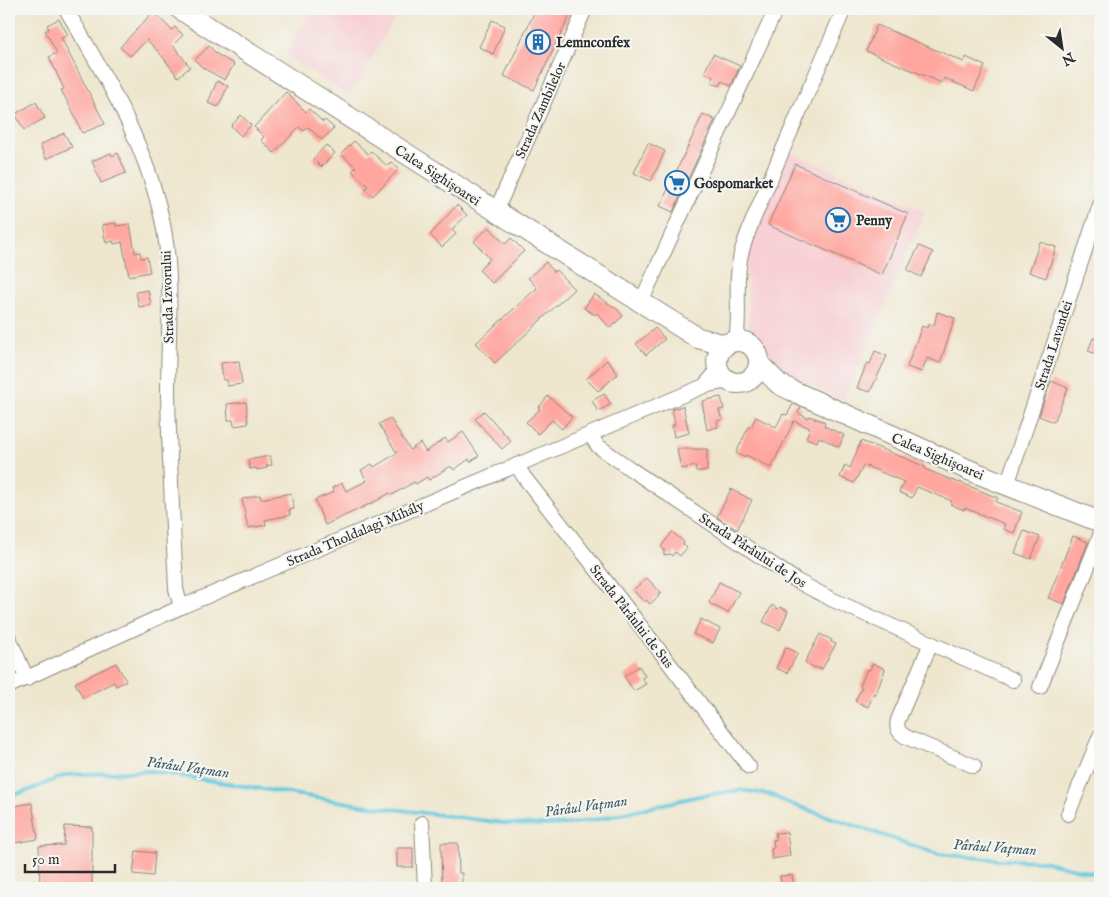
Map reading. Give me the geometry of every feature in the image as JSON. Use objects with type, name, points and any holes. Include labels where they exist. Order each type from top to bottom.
[{"type":"highway","name":"Calea Sighișoarei","points":[[180,9],[729,357],[735,383],[743,382],[755,372],[881,431],[1007,485],[1100,522]]},
{"type":"highway","points":[[729,357],[756,352],[755,372]]},
{"type":"street","name":"Strada Izvorului","points":[[66,9],[103,71],[139,144],[160,209],[168,263],[170,461],[176,589],[181,607]]},
{"type":"street","name":"Strada Zambilelor","points":[[496,211],[585,9]]},
{"type":"street","points":[[641,302],[776,9]]},
{"type":"street","points":[[729,357],[740,321],[738,274],[747,236],[782,149],[844,9]]},
{"type":"street","name":"Strada Lavandei","points":[[1007,485],[1100,205]]},
{"type":"street","name":"Strada Tholdalagi Mihály","points":[[9,686],[181,607],[704,386],[729,357]]},
{"type":"street","name":"Strada Pârâului de Jos","points":[[590,435],[598,446],[798,582],[831,599],[1013,680]]},
{"type":"street","name":"Strada Pârâului de Sus","points":[[517,465],[524,477],[749,767]]},
{"type":"street","points":[[1040,687],[1100,536]]},
{"type":"street","points":[[9,638],[27,679]]},
{"type":"street","points":[[931,643],[898,720],[897,727],[900,733],[906,737],[974,766]]},
{"type":"street","points":[[1068,814],[1100,736]]},
{"type":"street","points":[[422,823],[424,888]]},
{"type":"shaded area","points":[[311,9],[400,9],[350,96],[285,55]]},
{"type":"shaded area","points":[[788,151],[925,211],[843,401],[768,364],[761,348],[749,333],[746,259],[759,220]]},
{"type":"building","name":"Lemnconfex","points":[[536,9],[573,9],[534,90],[504,76]]},
{"type":"building","points":[[153,12],[172,30],[175,27],[183,35],[173,45],[190,67],[178,77],[147,40],[130,56],[120,47]]},
{"type":"building","points":[[59,19],[68,35],[61,38],[105,124],[82,133],[61,90],[64,89],[49,57],[57,53],[45,31],[49,29],[47,25]]},
{"type":"building","points":[[492,20],[505,26],[493,54],[479,47]]},
{"type":"building","points":[[877,25],[964,62],[966,57],[985,66],[974,91],[944,78],[942,83],[866,51]]},
{"type":"building","points":[[209,46],[218,55],[234,64],[225,80],[203,68],[195,60]]},
{"type":"building","points":[[713,54],[740,66],[731,86],[722,81],[720,86],[711,82],[713,77],[704,73]]},
{"type":"building","points":[[217,81],[228,86],[218,107],[208,103]]},
{"type":"building","points":[[286,92],[306,112],[309,109],[323,122],[325,120],[334,128],[322,140],[308,127],[304,131],[299,127],[274,153],[261,140],[264,137],[254,127]]},
{"type":"building","points":[[36,102],[45,118],[24,130],[15,114]]},
{"type":"building","points":[[703,114],[715,120],[673,212],[660,206]]},
{"type":"building","points":[[241,115],[251,125],[241,136],[231,126]]},
{"type":"building","points":[[64,133],[72,147],[46,159],[40,145]]},
{"type":"building","points":[[354,141],[368,154],[371,151],[387,166],[391,162],[399,169],[373,196],[365,189],[368,186],[352,171],[356,167],[341,154]]},
{"type":"building","points":[[648,143],[665,151],[651,181],[634,173]]},
{"type":"building","points":[[326,145],[335,153],[321,167],[313,159]]},
{"type":"building","points":[[111,153],[112,156],[118,153],[126,173],[101,183],[92,161]]},
{"type":"building","name":"Penny","points":[[795,164],[908,214],[882,275],[768,225]]},
{"type":"building","points":[[457,205],[467,215],[452,229],[456,234],[442,247],[430,235]]},
{"type":"building","points":[[116,223],[116,226],[130,224],[135,253],[140,252],[141,258],[147,257],[150,272],[129,276],[122,242],[114,244],[113,241],[106,243],[102,225]]},
{"type":"building","points":[[489,227],[505,244],[511,238],[524,251],[492,283],[479,270],[490,259],[474,241]]},
{"type":"building","points":[[1040,242],[1056,247],[1046,278],[1029,272]]},
{"type":"building","points":[[919,246],[933,252],[921,277],[907,270]]},
{"type":"building","points":[[546,262],[554,272],[556,270],[574,289],[495,363],[476,343],[537,288],[528,278]]},
{"type":"building","points":[[148,290],[151,305],[139,307],[136,292]]},
{"type":"building","points":[[594,294],[617,309],[623,316],[610,328],[597,313],[595,315],[584,308]]},
{"type":"building","points":[[937,312],[955,318],[940,363],[927,358],[922,372],[907,367],[922,326],[927,328],[929,324],[934,326]]},
{"type":"building","points":[[655,328],[665,339],[646,355],[636,344]]},
{"type":"building","points":[[1093,338],[1100,341],[1100,355],[1088,351]]},
{"type":"building","points":[[875,351],[887,356],[870,392],[857,388],[867,363],[870,364]]},
{"type":"building","points":[[607,360],[618,374],[598,391],[586,379]]},
{"type":"building","points":[[239,361],[242,384],[227,386],[227,380],[223,380],[221,363]]},
{"type":"building","points":[[1051,381],[1068,388],[1054,422],[1039,416]]},
{"type":"building","points":[[604,394],[611,404],[598,411],[592,401]]},
{"type":"building","points":[[548,396],[572,417],[562,429],[552,420],[538,434],[526,422],[540,409],[538,408]]},
{"type":"building","points":[[721,397],[724,409],[719,410],[722,420],[717,421],[718,427],[707,430],[702,401]]},
{"type":"building","points":[[246,402],[248,424],[234,426],[233,420],[228,420],[227,404]]},
{"type":"building","points":[[793,404],[801,407],[798,413],[808,418],[809,416],[825,422],[824,426],[844,435],[839,447],[819,437],[817,442],[806,438],[810,428],[794,421],[771,468],[746,455],[745,458],[736,453],[749,426],[751,427],[756,417],[776,427],[783,414],[787,415]]},
{"type":"building","points":[[683,406],[689,433],[674,437],[672,425],[675,425],[672,409]]},
{"type":"building","points":[[484,411],[511,441],[502,449],[475,419]]},
{"type":"building","points":[[390,418],[410,450],[420,443],[426,452],[445,438],[448,442],[463,432],[479,456],[470,462],[469,459],[454,470],[452,467],[449,467],[429,480],[427,477],[416,484],[414,482],[392,495],[390,493],[325,525],[315,500],[334,492],[332,488],[342,483],[346,491],[367,481],[361,470],[372,464],[374,467],[397,453],[379,424]]},
{"type":"building","points":[[861,441],[998,498],[996,502],[1022,512],[1014,533],[1003,529],[1005,524],[965,508],[964,510],[950,504],[952,501],[917,487],[912,498],[899,492],[904,482],[864,465],[854,483],[840,477],[845,465],[850,468]]},
{"type":"building","points":[[677,449],[707,449],[707,471],[696,471],[696,466],[681,469]]},
{"type":"building","points":[[270,456],[272,465],[257,470],[257,468],[250,469],[248,460]]},
{"type":"building","points":[[731,489],[752,500],[737,530],[717,517]]},
{"type":"building","points":[[291,493],[294,509],[289,510],[290,515],[265,520],[266,525],[248,528],[242,499],[260,495],[261,499]]},
{"type":"building","points":[[1024,531],[1040,537],[1031,559],[1015,553]]},
{"type":"building","points":[[672,532],[684,542],[683,544],[687,548],[680,556],[675,552],[672,556],[670,554],[664,555],[664,549],[661,547]]},
{"type":"building","points":[[1073,536],[1088,542],[1064,604],[1048,598]]},
{"type":"building","points":[[647,578],[661,593],[650,604],[646,600],[644,602],[633,590]]},
{"type":"building","points":[[719,582],[739,592],[728,613],[709,603]]},
{"type":"building","points":[[772,605],[778,609],[780,607],[788,611],[780,630],[763,622]]},
{"type":"building","points":[[701,619],[720,629],[713,643],[693,634]]},
{"type":"building","points":[[820,634],[836,644],[822,669],[813,667],[805,662]]},
{"type":"building","points":[[786,647],[798,653],[787,673],[776,668]]},
{"type":"building","points":[[116,663],[126,681],[116,686],[114,682],[83,698],[75,683]]},
{"type":"building","points":[[873,663],[885,669],[876,694],[874,693],[868,707],[855,701],[862,687],[860,686],[867,669],[870,670]]},
{"type":"building","points":[[639,666],[645,676],[642,678],[646,684],[634,691],[624,676]]},
{"type":"building","points":[[32,803],[38,839],[9,844],[9,807]]},
{"type":"building","points":[[65,826],[92,827],[92,888],[40,888],[39,846],[64,845]]},
{"type":"building","points":[[787,832],[790,856],[772,859],[771,849],[774,848],[773,840],[776,840],[775,833]]},
{"type":"building","points":[[441,843],[458,843],[459,873],[462,873],[462,888],[442,888]]},
{"type":"building","points":[[397,848],[413,848],[413,867],[397,867]]},
{"type":"building","points":[[136,851],[155,853],[153,876],[133,874]]},
{"type":"building","points":[[792,875],[794,888],[782,888],[780,876]]},
{"type":"waterway","name":"Pârâul Vațman","points":[[9,796],[27,791],[66,775],[150,771],[362,805],[511,824],[543,825],[568,824],[599,819],[699,796],[741,790],[772,795],[785,802],[938,854],[1001,860],[1043,861],[1100,875]]},
{"type":"place","name":"Lemnconfex","points":[[538,42]]},
{"type":"place","name":"Gospomarket","points":[[677,183]]},
{"type":"place","name":"Penny","points":[[838,220]]}]
